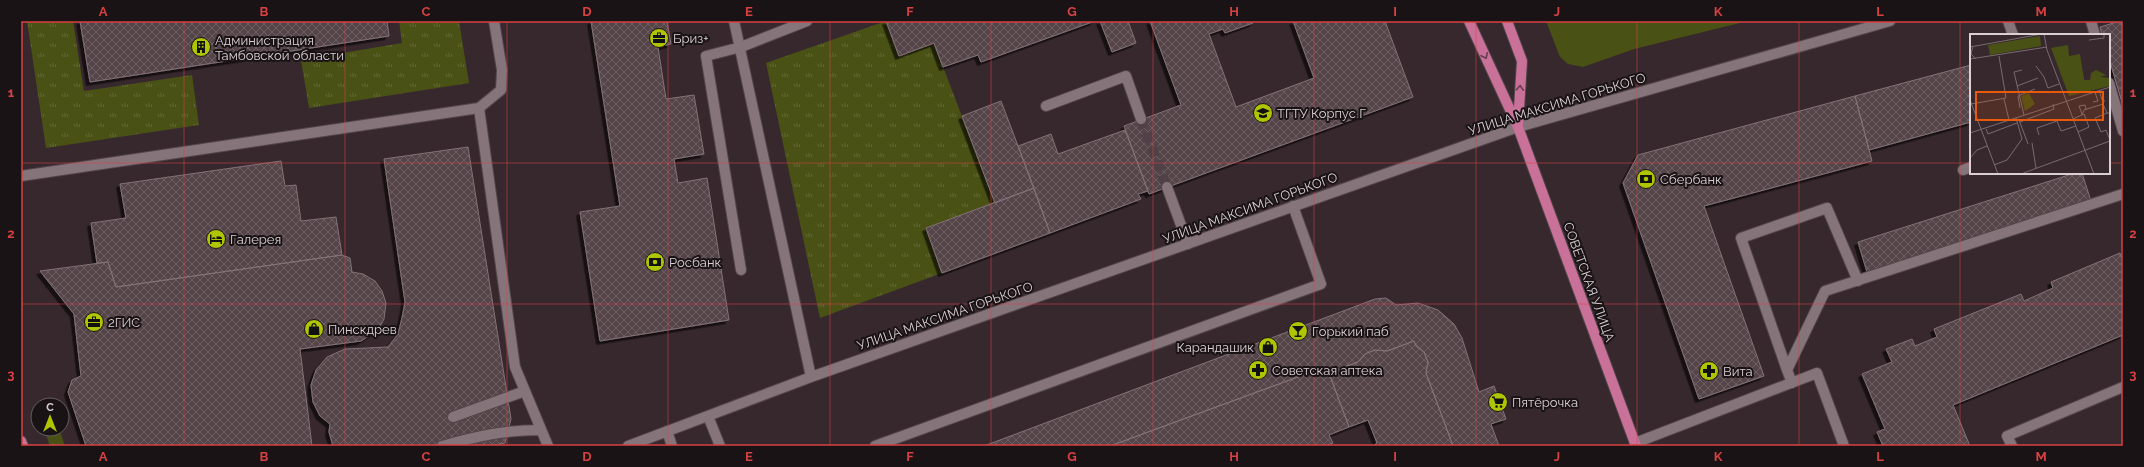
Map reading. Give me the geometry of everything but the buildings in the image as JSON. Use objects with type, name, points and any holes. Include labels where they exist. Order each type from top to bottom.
[{"type":"main road","name":"СОВЕТСКАЯ УЛИЦА","points":[[1469,21],[1518,127],[1635,445]]},
{"type":"main road","name":"СОВЕТСКАЯ УЛИЦА","points":[[1507,21],[1522,61],[1518,127]]},
{"type":"main road","points":[[21,441],[23,446]]},
{"type":"street","points":[[21,176],[479,108],[501,90],[502,70],[494,21]]},
{"type":"street","points":[[734,21],[811,377]]},
{"type":"street","points":[[741,270],[706,56],[740,46],[807,21]]},
{"type":"street","name":"УЛИЦА МАКСИМА ГОРЬКОГО","points":[[628,446],[811,377],[1518,127],[1890,21]]},
{"type":"street","points":[[2008,21],[2013,34]]},
{"type":"street","points":[[2091,21],[2095,34]]},
{"type":"street","points":[[1046,106],[1126,76],[1142,119]]},
{"type":"street","points":[[2110,86],[2123,131]]},
{"type":"street","points":[[479,108],[515,368],[548,446]]},
{"type":"street","points":[[1167,187],[1188,244]]},
{"type":"street","points":[[1787,370],[1825,291],[2123,194]]},
{"type":"street","points":[[875,446],[1321,284],[1294,206]]},
{"type":"street","points":[[1792,383],[1740,238],[1827,208],[1858,281]]},
{"type":"street","points":[[1635,445],[1816,373],[1844,446]]},
{"type":"street","points":[[2012,446],[2007,436],[2123,386]]},
{"type":"street","points":[[453,417],[525,390]]},
{"type":"street","points":[[708,416],[720,446]]},
{"type":"street","points":[[442,446],[478,436],[508,430],[541,430]]},
{"type":"street","points":[[667,431],[672,446]]},
{"type":"green space","points":[[27,21],[73,21],[84,91],[192,75],[199,125],[46,148]]},
{"type":"green space","points":[[399,21],[459,21],[469,83],[309,108],[301,60],[402,43]]},
{"type":"green space","points":[[886,21],[899,56],[934,43],[995,203],[926,228],[942,273],[820,318],[766,63]]},
{"type":"green space","points":[[1546,21],[1748,21],[1634,49],[1583,67],[1568,64],[1560,57]]},
{"type":"green space","points":[[47,437],[62,437],[65,446],[50,446]]},
{"type":"tunnel","points":[[1141,119],[1167,187]]},
{"type":"place","name":"Бриз+","points":[[659,38]]},
{"type":"place","name":"Администрация Тамбовской области","points":[[201,47]]},
{"type":"place","name":"ТГТУ Корпус Г","points":[[1263,113]]},
{"type":"place","name":"Сбербанк","points":[[1646,179]]},
{"type":"place","name":"Галерея","points":[[216,239]]},
{"type":"place","name":"Росбанк","points":[[655,262]]},
{"type":"place","name":"2ГИС","points":[[94,322]]},
{"type":"place","name":"Пинскдрев","points":[[314,329]]},
{"type":"place","name":"Горький паб","points":[[1298,331]]},
{"type":"place","name":"Карандашик","points":[[1268,347]]},
{"type":"place","name":"Советская аптека","points":[[1258,370]]},
{"type":"place","name":"Вита","points":[[1709,371]]},
{"type":"place","name":"Пятёрочка","points":[[1498,402]]}]
